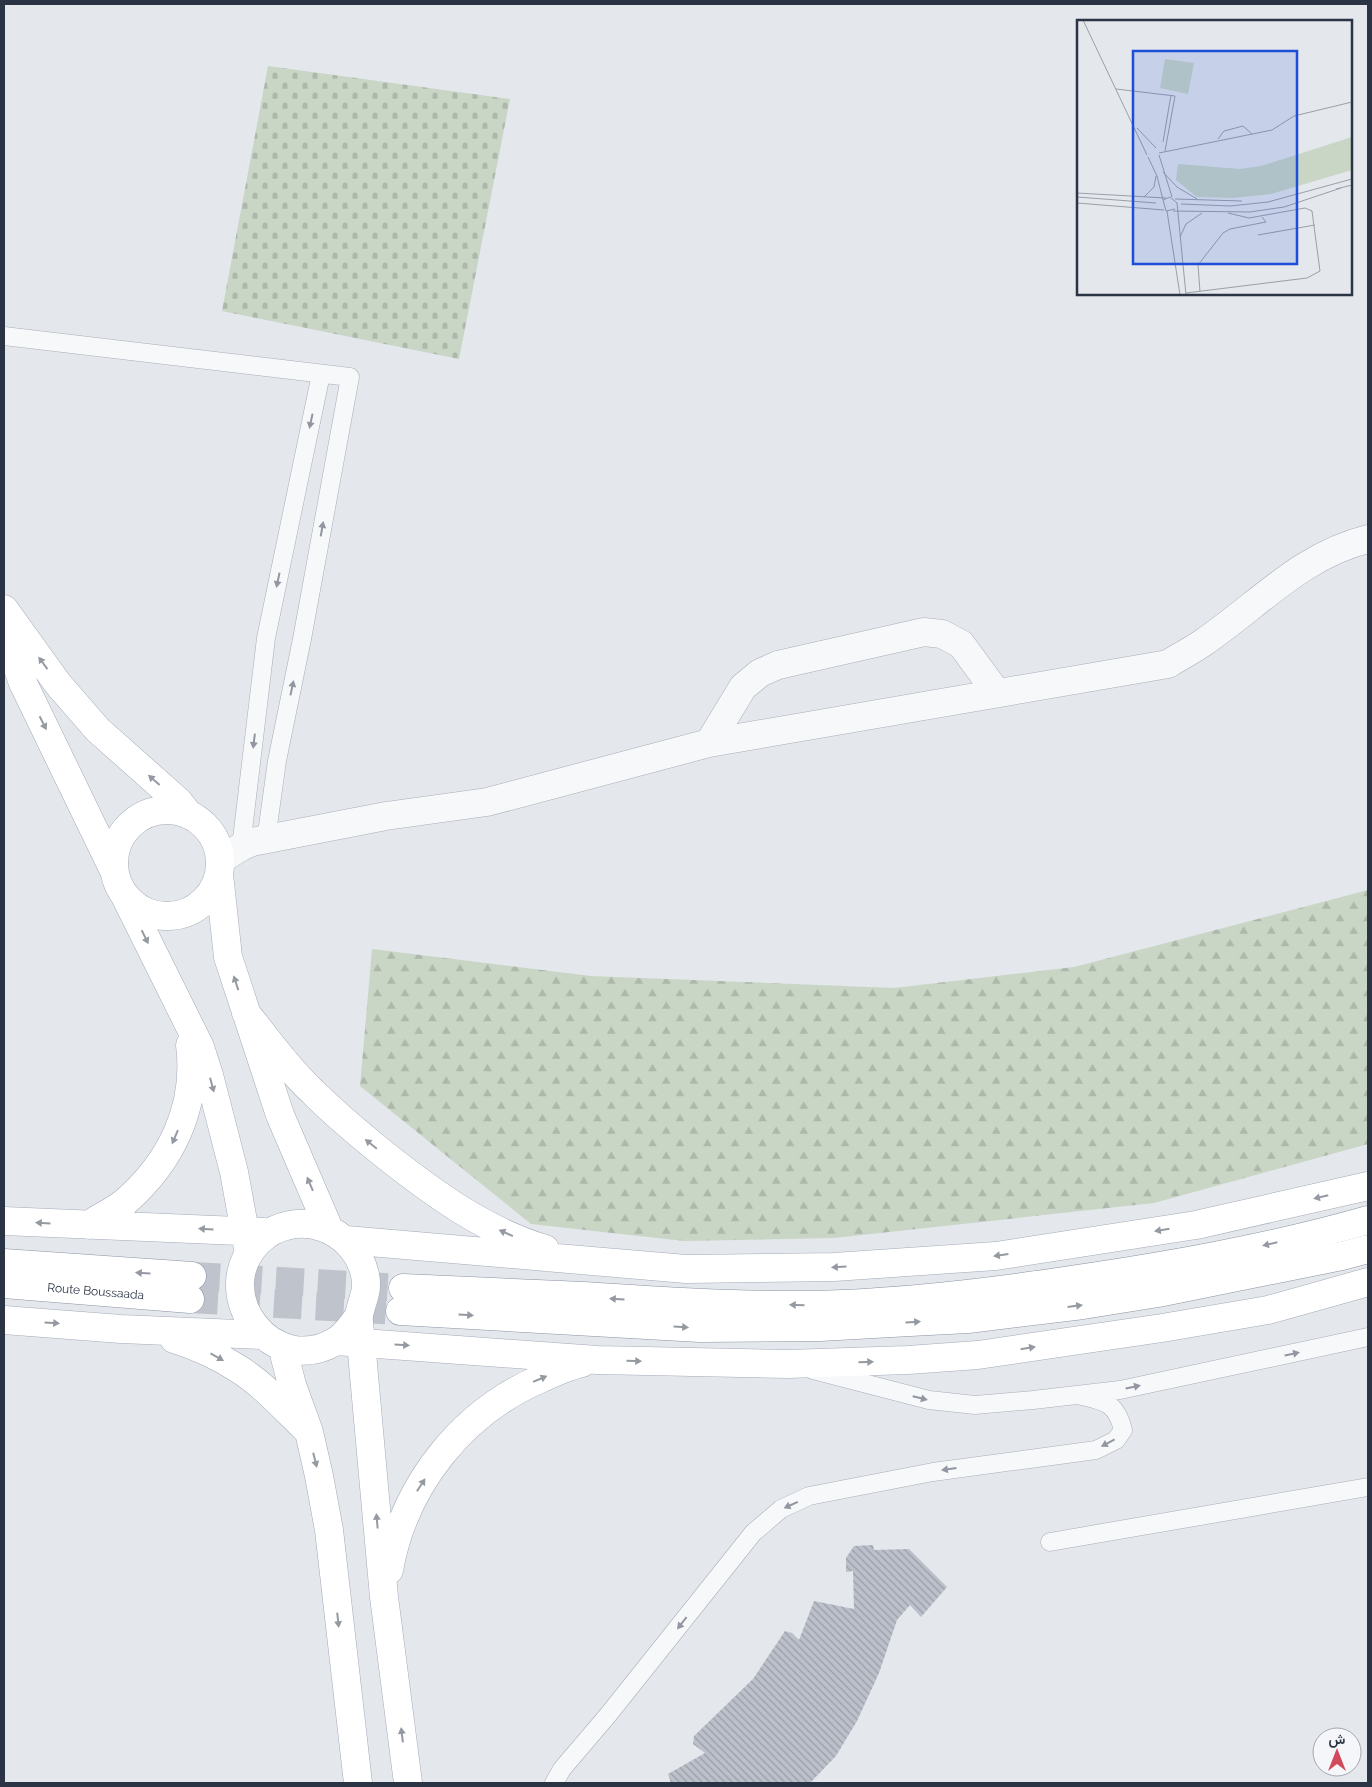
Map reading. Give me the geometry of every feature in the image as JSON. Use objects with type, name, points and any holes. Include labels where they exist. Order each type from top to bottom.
[{"type":"main road","points":[[4,609],[58,684],[98,730],[178,801],[188,815]]},
{"type":"main road","points":[[4,630],[23,683],[200,1047],[209,1076],[234,1172],[247,1242],[240,1288],[243,1306],[250,1321],[272,1340],[309,1432],[319,1476],[329,1530],[339,1633],[358,1783]]},
{"type":"main road","points":[[156,811],[173,811],[188,815],[202,823],[212,834],[218,846],[237,855],[202,903],[186,913],[169,916],[152,914],[136,906],[120,883],[114,857],[119,841],[128,828],[141,817],[156,811]]},
{"type":"main road","points":[[237,855],[228,957],[280,1116],[338,1235],[359,1257],[365,1276],[365,1297],[352,1333],[408,1783]]},
{"type":"main road","points":[[246,1014],[312,1092],[367,1140],[428,1189],[489,1226],[531,1245],[585,1261]]},
{"type":"main road","points":[[89,1225],[123,1204],[147,1181],[174,1141],[188,1102],[192,1062],[187,1021]]},
{"type":"main road","points":[[4,1221],[89,1225],[247,1242],[259,1242],[272,1232],[290,1225],[310,1224],[338,1235],[585,1261],[686,1269],[834,1267],[996,1256],[1196,1225],[1368,1186]]},
{"type":"main road","points":[[1368,1220],[1333,1230],[1222,1255],[1127,1272],[1000,1290],[908,1300],[814,1305],[402,1299],[700,1328],[820,1326],[958,1320],[1083,1305],[1158,1293],[1342,1256],[1368,1249]]},
{"type":"main road","name":"Route Boussaada","points":[[4,1263],[191,1287],[4,1284]]},
{"type":"main road","points":[[4,1320],[272,1340],[295,1349],[309,1350],[352,1333],[596,1360],[788,1364],[908,1360],[978,1355],[1162,1328],[1268,1310],[1368,1282]]},
{"type":"main road","points":[[121,1329],[162,1335],[209,1352],[238,1369],[271,1395],[309,1432]]},
{"type":"main road","points":[[384,1597],[393,1545],[413,1497],[442,1453],[478,1416],[522,1386],[570,1366],[596,1360]]},
{"type":"street","points":[[237,855],[386,816],[487,802],[709,744],[1168,664],[1204,642],[1297,570],[1353,543],[1368,539]]},
{"type":"street","points":[[709,744],[743,687],[760,673],[778,665],[924,632],[942,634],[961,644],[997,693]]},
{"type":"lane","points":[[4,336],[350,377],[304,630],[276,761],[237,855]]},
{"type":"lane","points":[[237,855],[266,638],[320,374]]},
{"type":"lane","points":[[788,1364],[929,1400],[975,1405],[1120,1390],[1368,1337]]},
{"type":"lane","points":[[554,1783],[562,1769],[608,1715],[753,1532],[781,1509],[809,1496],[933,1472],[1096,1450],[1116,1440],[1123,1430],[1120,1415],[1107,1402],[1078,1395]]},
{"type":"lane","points":[[1050,1542],[1368,1487]]},
{"type":"green space","points":[[268,66],[510,99],[459,359],[222,311]]},
{"type":"green space","points":[[1368,890],[1368,1144],[1154,1203],[834,1238],[684,1241],[531,1224],[360,1086],[372,949],[591,976],[894,988],[1074,967]]},
{"type":"building","points":[[873,1545],[874,1550],[909,1549],[947,1587],[921,1617],[910,1605],[897,1620],[879,1673],[857,1721],[836,1756],[810,1783],[671,1783],[668,1774],[705,1753],[693,1744],[694,1736],[753,1679],[785,1631],[792,1633],[799,1640],[814,1601],[854,1609],[853,1571],[846,1572],[846,1558],[854,1546]]},
{"type":"tunnel","points":[[192,1276],[403,1288]]},
{"type":"tunnel","points":[[190,1299],[400,1311]]}]
